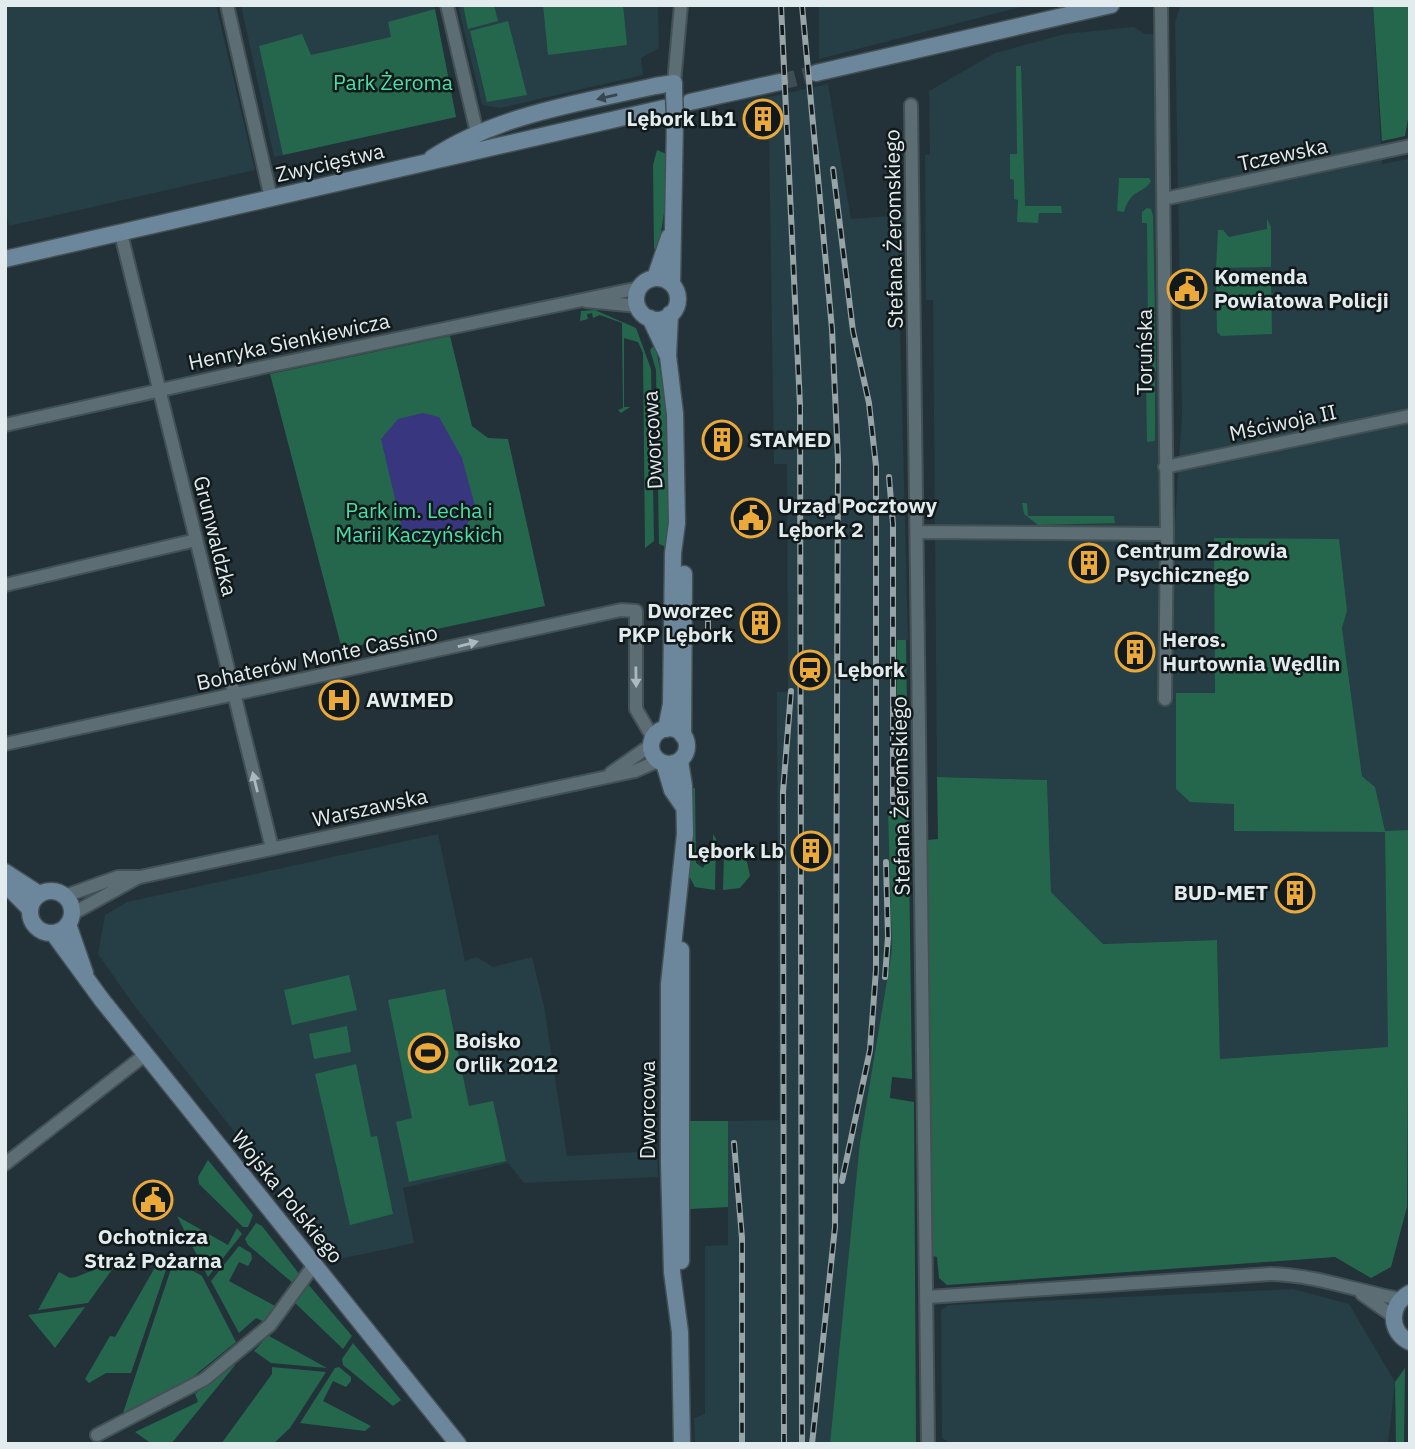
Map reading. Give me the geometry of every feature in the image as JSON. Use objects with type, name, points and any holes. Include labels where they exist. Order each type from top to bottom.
[{"type":"street","points":[[227,5],[271,198]]},
{"type":"street","points":[[447,5],[477,133]]},
{"type":"street","points":[[671,231],[655,278],[639,288],[638,306],[650,318],[661,319],[670,314],[677,303],[672,284],[669,114],[681,5]]},
{"type":"street","points":[[816,74],[1111,5]]},
{"type":"street","name":"Toruńska","points":[[1161,5],[1164,467],[1167,534],[1165,699]]},
{"type":"street","points":[[690,102],[780,82]]},
{"type":"street","points":[[422,164],[458,140],[532,114],[674,87]]},
{"type":"street","name":"Stefana Żeromskiego","points":[[911,105],[928,1444]]},
{"type":"street","name":"Zwycięstwa","points":[[6,257],[422,164],[669,114]]},
{"type":"street","name":"Tczewska","points":[[1164,199],[1410,146]]},
{"type":"street","name":"Grunwaldzka","points":[[121,233],[272,848]]},
{"type":"street","points":[[655,278],[672,284]]},
{"type":"street","name":"Henryka Sienkiewicza","points":[[5,425],[639,288]]},
{"type":"street","name":"Henryka Sienkiewicza","points":[[582,300],[638,306]]},
{"type":"street","name":"Dworcowa","points":[[670,314],[667,356],[675,414],[677,523],[673,554],[671,692],[657,737],[667,762],[672,789],[682,806],[685,834],[678,923],[669,984],[682,1444]]},
{"type":"street","name":"Dworcowa","points":[[650,318],[667,356]]},
{"type":"street","name":"Mściwoja II","points":[[1164,467],[1409,415]]},
{"type":"street","name":"Dworcowa","points":[[667,762],[686,752],[683,736],[684,554],[677,523]]},
{"type":"street","points":[[917,532],[1167,534]]},
{"type":"street","points":[[5,585],[196,540]]},
{"type":"street","name":"Bohaterów Monte Cassino","points":[[5,744],[446,650],[553,622],[609,611],[636,611],[636,709],[657,737]]},
{"type":"street","points":[[657,737],[678,732],[683,736]]},
{"type":"street","name":"Warszawska","points":[[608,775],[657,737]]},
{"type":"street","name":"Warszawska","points":[[65,896],[118,877],[140,877],[667,762]]},
{"type":"street","points":[[5,872],[39,894]]},
{"type":"street","name":"Warszawska","points":[[70,919],[140,877]]},
{"type":"street","points":[[5,884],[30,909],[36,927],[53,933],[70,919],[65,896],[50,891],[39,894],[30,909]]},
{"type":"street","name":"Wojska Polskiego","points":[[70,919],[86,975]]},
{"type":"street","name":"Wojska Polskiego","points":[[53,933],[146,1054],[458,1444]]},
{"type":"street","points":[[5,1164],[146,1054]]},
{"type":"street","points":[[97,1436],[205,1379],[270,1325],[314,1265]]},
{"type":"street","points":[[928,1297],[1270,1275],[1314,1277],[1359,1292],[1405,1296],[1393,1316]]},
{"type":"street","points":[[1359,1292],[1393,1316],[1398,1334],[1410,1342]]},
{"type":"shaded area","points":[[5,5],[216,5],[255,170],[9,226],[5,208]]},
{"type":"shaded area","name":"Park Żeroma","points":[[241,5],[434,5],[456,117],[274,157]]},
{"type":"shaded area","points":[[458,5],[658,5],[659,48],[641,58],[643,75],[500,108],[482,105]]},
{"type":"shaded area","points":[[819,5],[1029,5],[819,59]]},
{"type":"shaded area","points":[[1373,5],[1382,164],[1408,159],[1410,162],[1410,830],[1385,832],[1389,1047],[1220,1059],[1217,940],[1103,944],[1051,892],[1047,780],[937,777],[933,300],[926,300],[925,155],[930,154],[929,91],[995,53],[1065,34],[1134,27],[1145,34],[1157,34],[1159,538],[1174,537],[1182,414],[1175,22],[1180,7]],"holes":[[[1347,611],[1342,628],[1362,776],[1375,787],[1234,830],[1234,803],[1176,694],[1215,693]]]},
{"type":"shaded area","points":[[828,84],[851,219],[904,215],[900,327],[908,640],[897,641],[896,810],[889,811],[892,950],[860,1142],[908,1444],[695,1444],[694,1418],[705,1414],[705,1246],[728,1245],[728,1121],[779,1120],[777,692],[788,692],[787,464],[774,464],[769,136],[748,137],[747,102]]},
{"type":"shaded area","points":[[423,413],[439,417],[462,458],[475,506],[464,528],[456,536],[438,544],[416,542],[404,537],[381,439],[398,419]]},
{"type":"shaded area","points":[[438,834],[465,961],[477,957],[493,967],[532,957],[544,1006],[567,1156],[657,1151],[658,1177],[524,1183],[508,1163],[403,1188],[414,1243],[336,1260],[133,1004],[98,954],[105,915],[127,902]]},
{"type":"shaded area","points":[[1293,1289],[1349,1304],[1395,1382],[1388,1444],[952,1444],[942,1438],[941,1310],[949,1305]]},
{"type":"green space","points":[[463,5],[494,5],[498,21],[468,29]]},
{"type":"green space","points":[[543,5],[623,5],[627,45],[548,55]]},
{"type":"green space","points":[[1373,5],[1410,5],[1410,107],[1405,136],[1382,141]]},
{"type":"green space","name":"Park Żeroma","points":[[435,9],[456,117],[283,155],[259,46],[302,34],[311,55],[391,37],[388,22]]},
{"type":"green space","points":[[508,21],[527,95],[487,102],[470,31]]},
{"type":"green space","points":[[1016,66],[1021,66],[1025,206],[1061,206],[1062,213],[1039,213],[1038,223],[1017,222],[1018,200],[1014,199],[1014,180],[1010,179],[1010,154],[1017,154]]},
{"type":"green space","points":[[657,150],[669,155],[668,186],[658,253],[654,248],[653,165]]},
{"type":"green space","points":[[1119,178],[1149,178],[1151,181],[1130,199],[1124,212],[1117,211]]},
{"type":"green space","points":[[1147,208],[1151,209],[1153,216],[1156,373],[1145,350],[1150,345],[1153,332],[1148,325],[1147,223],[1142,223],[1142,212]]},
{"type":"green space","points":[[1267,219],[1271,227],[1271,267],[1216,268],[1218,230],[1223,230],[1229,237],[1267,229]]},
{"type":"green space","points":[[1216,276],[1271,276],[1272,334],[1221,336],[1217,332]]},
{"type":"green space","points":[[595,310],[636,328],[651,369],[654,541],[645,548],[643,353],[638,342],[624,338],[624,407],[630,407],[621,413],[618,410],[623,408],[622,323],[600,315],[593,318],[592,313],[587,314],[588,319],[580,321],[581,311]]},
{"type":"green space","name":"Park im. Lecha i Marii Kaczyńskich","points":[[450,336],[472,426],[488,438],[508,439],[545,606],[342,649],[270,374]]},
{"type":"green space","points":[[655,344],[667,405],[669,548],[659,544],[656,370],[650,350]]},
{"type":"green space","points":[[1155,379],[1155,441],[1147,442],[1146,380]]},
{"type":"green space","points":[[1022,503],[1027,503],[1028,516],[1114,516],[1115,523],[1038,525],[1024,514]]},
{"type":"green space","points":[[1214,538],[1339,539],[1347,611],[1342,628],[1362,776],[1375,787],[1385,831],[1410,830],[1407,1207],[1391,1267],[1371,1278],[1335,1257],[947,1285],[939,1278],[937,1257],[933,1256],[927,840],[938,839],[937,777],[1047,780],[1051,892],[1103,944],[1217,940],[1220,1059],[1388,1047],[1385,832],[1234,831],[1234,804],[1190,802],[1176,789],[1176,693],[1215,693]]},
{"type":"green space","points":[[897,640],[906,640],[912,1079],[892,1077],[890,1098],[914,1102],[916,1444],[830,1444],[860,1142],[892,950],[888,810],[896,810]]},
{"type":"green space","points":[[695,788],[696,863],[703,868],[707,861],[713,861],[713,834],[716,839],[715,890],[695,887],[689,876],[694,811],[690,789]]},
{"type":"green space","points":[[731,846],[747,862],[750,876],[740,888],[723,890],[724,855]]},
{"type":"green space","points":[[349,975],[357,1010],[292,1025],[284,990]]},
{"type":"green space","points":[[445,989],[469,1106],[493,1101],[506,1161],[409,1182],[396,1122],[412,1118],[388,1000]]},
{"type":"green space","points":[[347,1026],[351,1052],[314,1059],[309,1034]]},
{"type":"green space","points":[[356,1064],[371,1137],[377,1136],[393,1214],[350,1225],[315,1074]]},
{"type":"green space","points":[[689,1121],[728,1121],[728,1207],[690,1209]]},
{"type":"green space","points":[[208,1160],[253,1215],[248,1227],[243,1227],[199,1184],[198,1177]]},
{"type":"green space","points":[[177,1216],[228,1245],[237,1228],[242,1234],[208,1277]]},
{"type":"green space","points":[[256,1223],[262,1226],[300,1275],[294,1284],[248,1245],[245,1239]]},
{"type":"green space","points":[[239,1246],[251,1253],[252,1259],[248,1266],[239,1262],[229,1281],[277,1307],[267,1323],[256,1318],[239,1333],[211,1281]]},
{"type":"green space","points":[[161,1257],[170,1258],[131,1373],[106,1373],[89,1383],[85,1379],[110,1336],[115,1337]]},
{"type":"green space","points":[[119,1260],[88,1303],[38,1310],[59,1272],[70,1278],[76,1277]]},
{"type":"green space","points":[[174,1260],[202,1276],[236,1342],[189,1380],[123,1413]]},
{"type":"green space","points":[[307,1283],[352,1336],[343,1349],[294,1302]]},
{"type":"green space","points":[[85,1307],[55,1348],[28,1315]]},
{"type":"green space","points":[[268,1336],[327,1368],[271,1363],[254,1351]]},
{"type":"green space","points":[[353,1343],[401,1400],[393,1406],[343,1365],[342,1359]]},
{"type":"green space","points":[[236,1364],[171,1444],[152,1444],[135,1432],[198,1402],[195,1394]]},
{"type":"green space","points":[[272,1367],[326,1372],[290,1428],[273,1444],[221,1444],[272,1374]]},
{"type":"green space","points":[[339,1367],[351,1377],[351,1381],[346,1387],[333,1381],[323,1401],[371,1426],[365,1431],[300,1423],[335,1368]]},
{"type":"green space","points":[[1405,1368],[1404,1444],[1396,1444],[1395,1382]]},
{"type":"tunnel","points":[[780,82],[816,73]]},
{"type":"railway","points":[[781,5],[800,405],[802,1444]]},
{"type":"railway","points":[[802,5],[832,329],[838,459],[835,1227],[812,1444]]},
{"type":"railway","points":[[833,169],[853,331],[869,403],[876,466],[876,970],[870,1050],[842,1181]]},
{"type":"railway","points":[[889,477],[893,524],[893,802]]},
{"type":"railway","points":[[708,618],[708,632]]},
{"type":"railway","points":[[784,1444],[783,792],[791,691]]},
{"type":"railway","points":[[885,977],[888,937],[886,862]]},
{"type":"railway","points":[[734,1143],[742,1238],[742,1444]]},
{"type":"place","name":"Lębork Lb1","points":[[763,119]]},
{"type":"place","name":"Komenda Powiatowa Policji","points":[[1187,289]]},
{"type":"place","name":"STAMED","points":[[722,440]]},
{"type":"place","name":"Urząd Pocztowy Lębork 2","points":[[751,518]]},
{"type":"place","name":"Centrum Zdrowia Psychicznego","points":[[1089,563]]},
{"type":"place","name":"Dworzec PKP Lębork","points":[[760,623]]},
{"type":"place","name":"Heros. Hurtownia Wędlin","points":[[1135,652]]},
{"type":"place","name":"Lębork","points":[[810,670]]},
{"type":"place","name":"AWIMED","points":[[339,700]]},
{"type":"place","name":"Lębork Lb","points":[[811,851]]},
{"type":"place","name":"BUD-MET","points":[[1295,893]]},
{"type":"place","name":"Boisko Orlik 2012","points":[[428,1053]]},
{"type":"place","name":"Ochotnicza Straż Pożarna","points":[[153,1200]]}]
